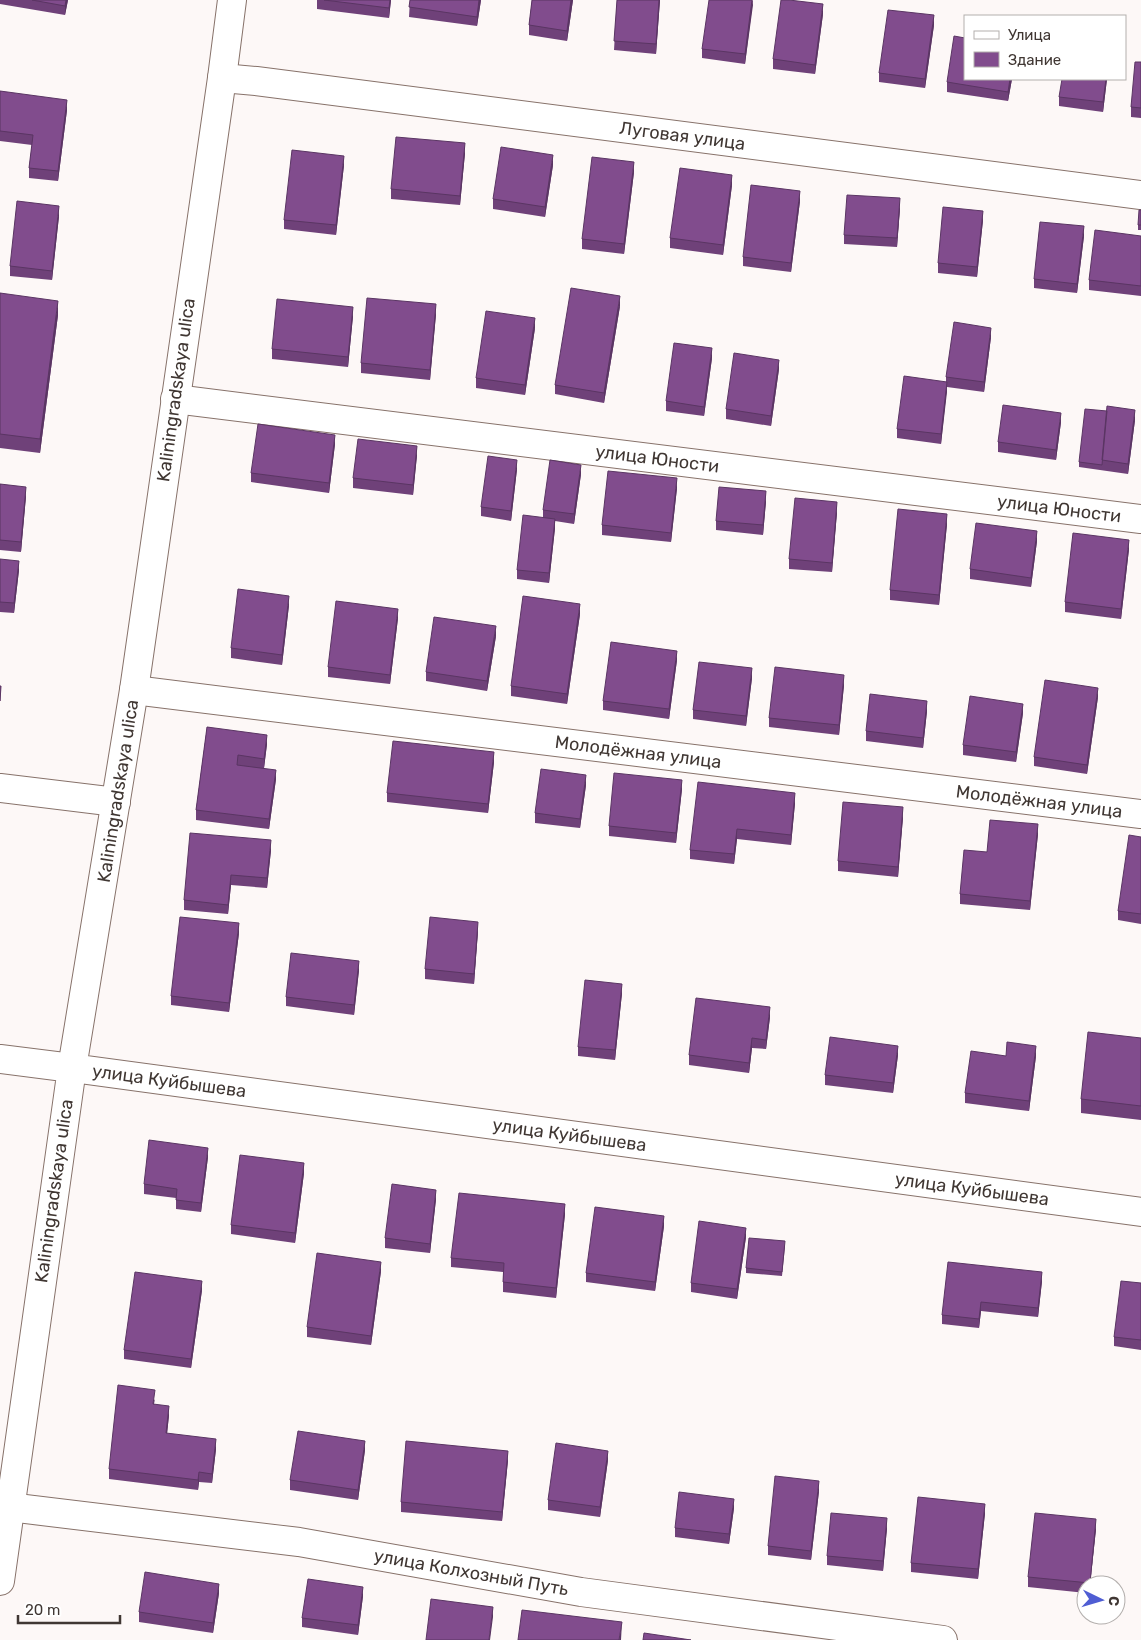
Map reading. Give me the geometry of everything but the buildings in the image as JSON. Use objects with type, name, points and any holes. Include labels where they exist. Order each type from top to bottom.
[{"type":"street","name":"Kaliningradskaya ulica","points":[[0,1581],[5,1506],[35,1321],[72,1068],[134,690],[232,0]]},
{"type":"street","name":"Луговая улица","points":[[222,78],[266,82],[1141,196]]},
{"type":"street","name":"улица Юности","points":[[175,399],[1141,519]]},
{"type":"street","name":"Молодёжная улица","points":[[134,690],[1141,814]]},
{"type":"street","points":[[0,788],[116,802]]},
{"type":"street","name":"улица Куйбышева","points":[[0,1058],[1141,1212]]},
{"type":"street","name":"улица Колхозный Путь","points":[[5,1506],[299,1542],[581,1592],[943,1640]]}]
